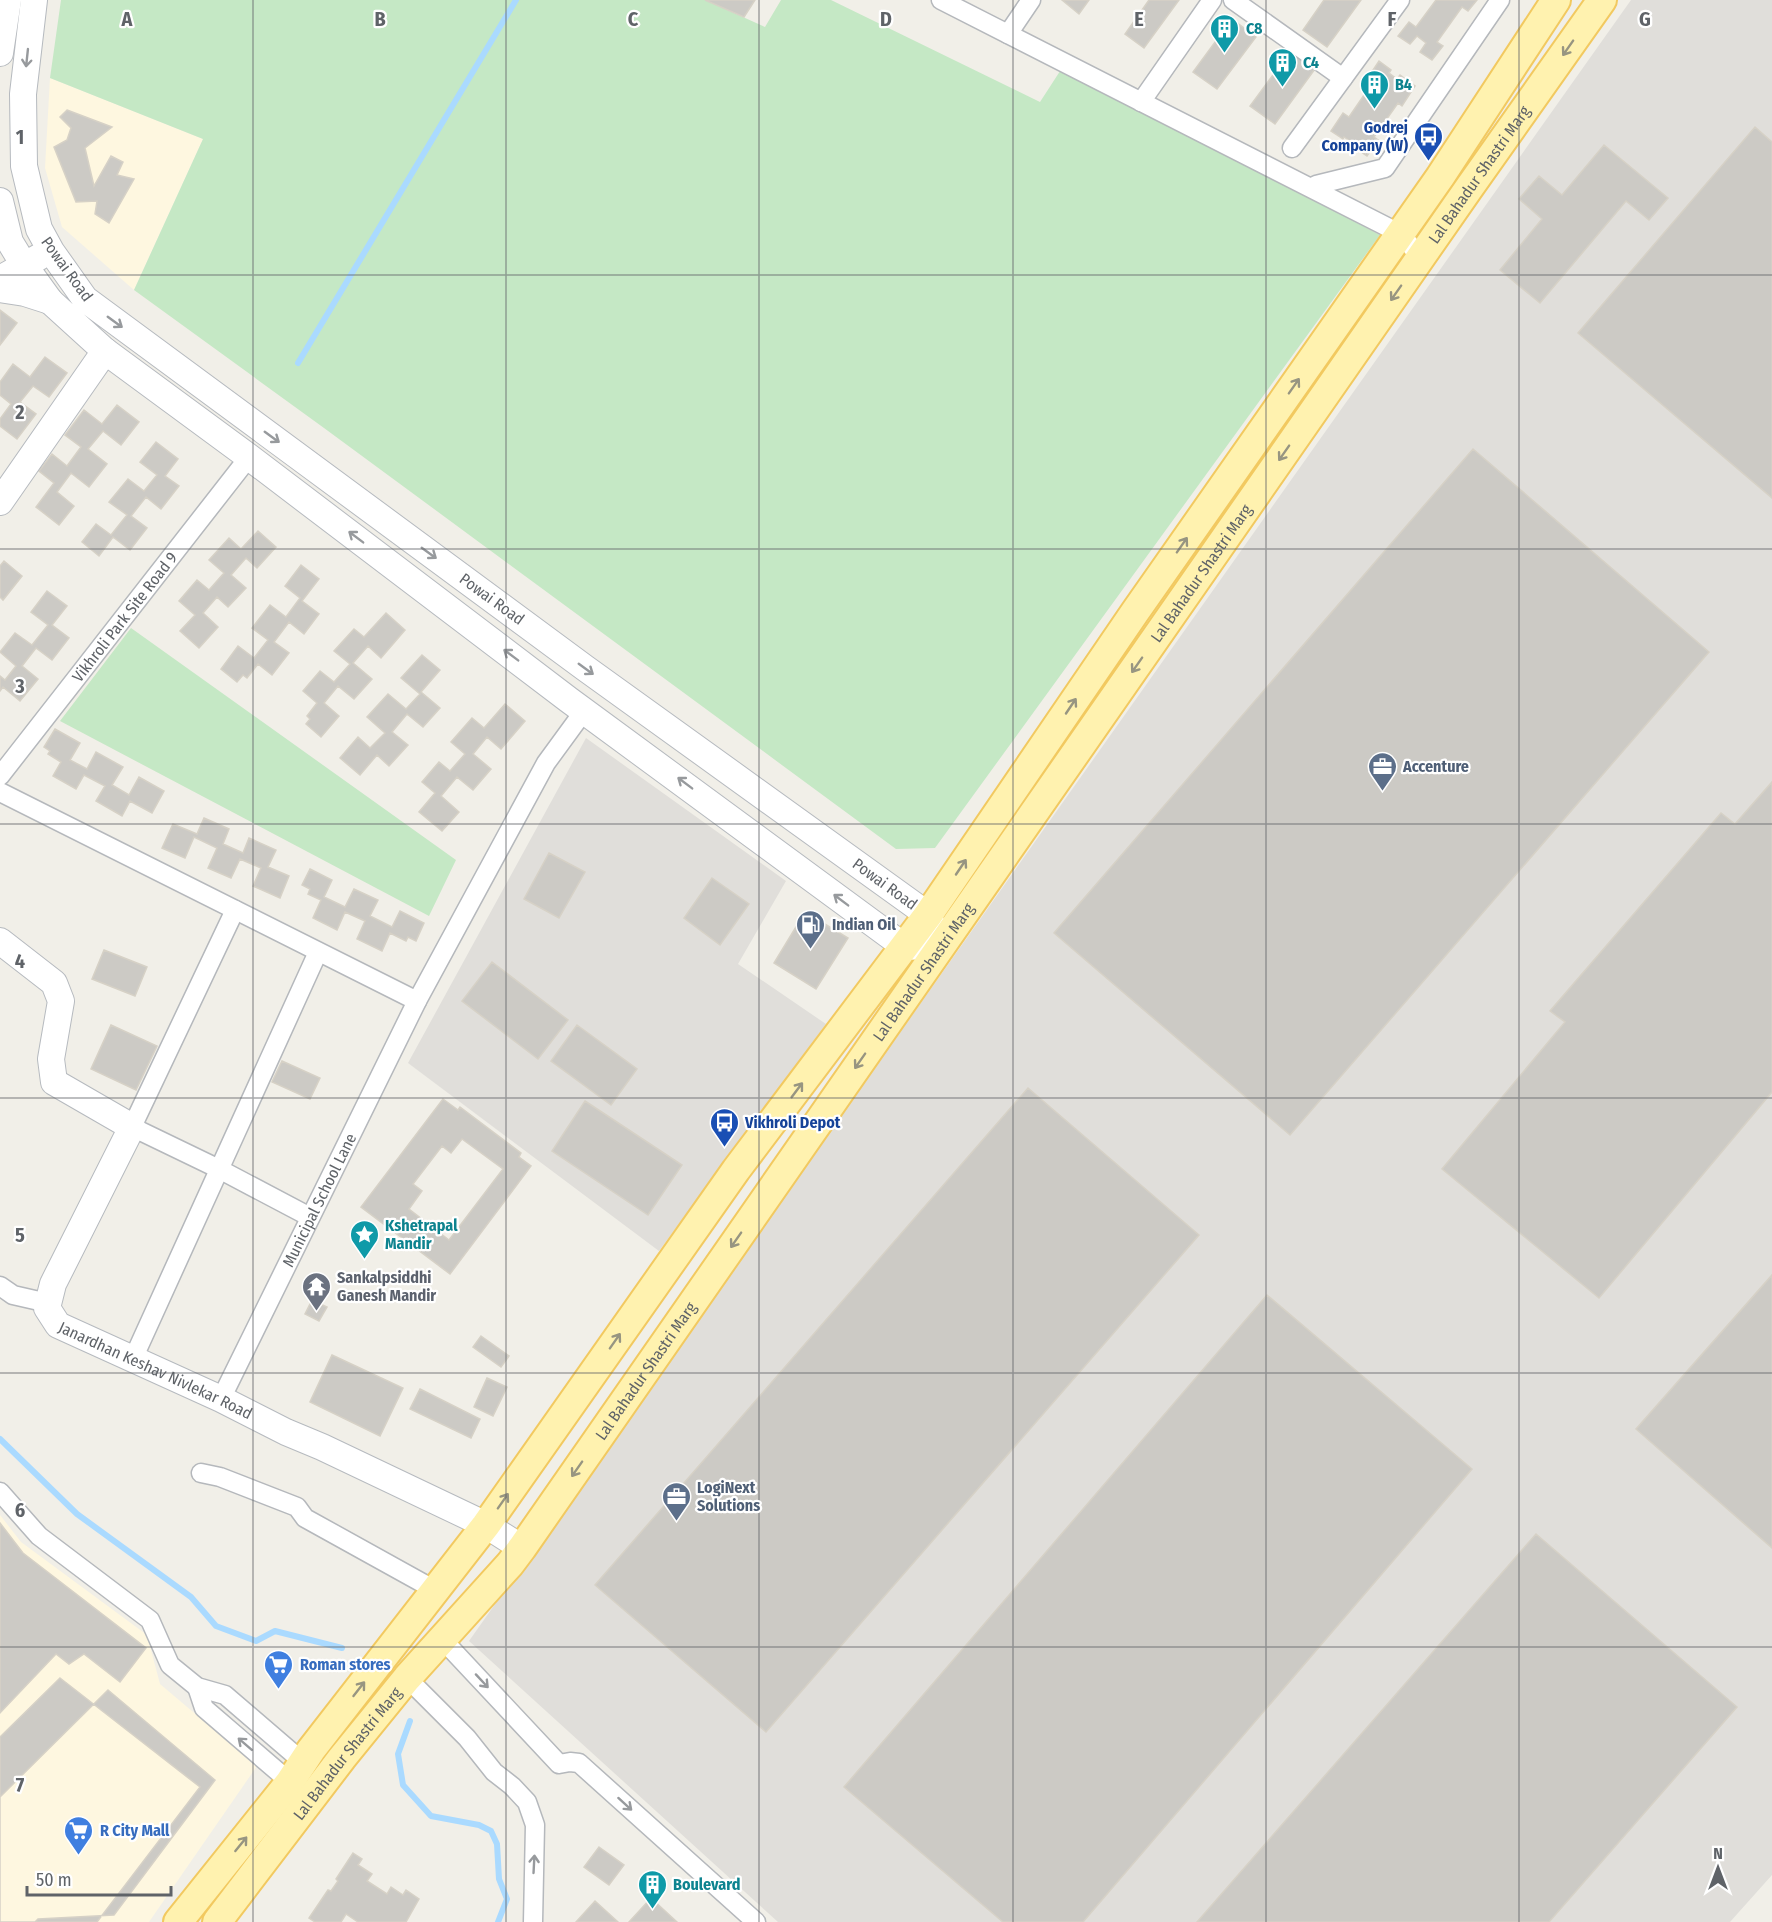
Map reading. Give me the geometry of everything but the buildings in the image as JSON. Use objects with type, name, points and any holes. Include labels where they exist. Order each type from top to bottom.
[{"type":"main road","points":[[0,53],[8,0]]},
{"type":"main road","name":"Powai Road","points":[[34,0],[23,94],[24,166],[45,240],[85,299],[576,661],[928,915],[941,945]]},
{"type":"main road","name":"Lal Bahadur Shastri Marg","points":[[178,1922],[486,1525],[736,1170],[928,915],[1142,603],[1401,234],[1556,0]]},
{"type":"main road","name":"Lal Bahadur Shastri Marg","points":[[217,1922],[342,1758],[407,1678],[522,1548],[1420,257],[1602,0]]},
{"type":"main road","name":"Powai Road","points":[[0,201],[5,246],[24,265],[50,301],[105,351],[584,711],[905,947]]},
{"type":"main road","points":[[5,246],[45,240]]},
{"type":"main road","points":[[0,279],[24,265],[45,240]]},
{"type":"main road","points":[[0,289],[25,293],[50,301]]},
{"type":"main road","points":[[0,502],[105,351]]},
{"type":"main road","points":[[0,941],[54,983],[61,1001],[51,1059],[54,1082],[132,1126]]},
{"type":"main road","points":[[905,947],[941,945]]},
{"type":"main road","name":"Janardhan Keshav Nivlekar Road","points":[[132,1126],[53,1284],[47,1308],[58,1324],[486,1525],[522,1548]]},
{"type":"main road","points":[[736,1170],[769,1192]]},
{"type":"street","points":[[941,0],[1401,234],[1420,257]]},
{"type":"street","points":[[1008,34],[1030,0]]},
{"type":"street","points":[[1141,102],[1212,0]]},
{"type":"street","points":[[1233,0],[1343,78]]},
{"type":"street","points":[[1292,148],[1400,0]]},
{"type":"street","points":[[1316,185],[1386,168],[1500,0]]},
{"type":"street","name":"Vikhroli Park Site Road 9","points":[[0,776],[249,457]]},
{"type":"street","name":"Municipal School Lane","points":[[221,1399],[417,1001],[546,763],[584,711]]},
{"type":"street","points":[[0,792],[417,1001]]},
{"type":"street","points":[[235,910],[132,1126],[310,1217]]},
{"type":"street","points":[[133,1359],[318,952]]},
{"type":"street","points":[[0,1286],[13,1295],[48,1303]]},
{"type":"street","points":[[201,1473],[220,1477],[297,1507],[305,1518],[435,1590]]},
{"type":"street","points":[[0,1492],[39,1536],[150,1620],[170,1665],[197,1687],[204,1708],[296,1772]]},
{"type":"street","points":[[442,1639],[559,1764],[579,1763],[756,1922]]},
{"type":"street","points":[[407,1678],[468,1738],[494,1773],[512,1786],[527,1802],[535,1825],[533,1922]]},
{"type":"shaded area","points":[[1631,0],[1772,0],[1772,1875],[1730,1922],[778,1922],[469,1641]]},
{"type":"shaded area","points":[[50,78],[203,139],[134,290],[62,227],[45,168]]},
{"type":"shaded area","points":[[586,738],[786,881],[738,964],[826,1024],[659,1251],[408,1063]]},
{"type":"shaded area","name":"R City Mall","points":[[0,1515],[21,1542],[147,1635],[160,1684],[257,1766],[149,1922],[0,1922]]},
{"type":"green space","points":[[61,0],[705,0],[765,27],[781,0],[831,0],[1040,102],[1064,65],[1380,235],[935,848],[896,849],[134,290],[203,139],[50,78]]},
{"type":"green space","points":[[131,628],[456,860],[429,916],[60,721]]},
{"type":"waterway","points":[[298,363],[516,0]]},
{"type":"waterway","points":[[0,1439],[77,1514],[191,1597],[216,1626],[256,1641],[275,1631],[342,1648]]},
{"type":"waterway","points":[[410,1721],[398,1754],[403,1785],[431,1816],[479,1825],[491,1831],[497,1844],[499,1879],[507,1899],[498,1922]]},
{"type":"place","name":"C8","points":[[1225,54]]},
{"type":"place","name":"C4","points":[[1282,88]]},
{"type":"place","name":"B4","points":[[1374,110]]},
{"type":"place","name":"Godrej Company (W)","points":[[1429,162]]},
{"type":"place","name":"Accenture","points":[[1382,792]]},
{"type":"place","name":"Indian Oil","points":[[811,950]]},
{"type":"place","name":"Vikhroli Depot","points":[[724,1148]]},
{"type":"place","name":"Kshetrapal Mandir","points":[[364,1260]]},
{"type":"place","name":"Sankalpsiddhi Ganesh Mandir","points":[[316,1312]]},
{"type":"place","name":"LogiNext Solutions","points":[[676,1522]]},
{"type":"place","name":"Roman stores","points":[[279,1690]]},
{"type":"place","name":"R City Mall","points":[[79,1856]]},
{"type":"place","name":"Boulevard","points":[[652,1910]]}]
